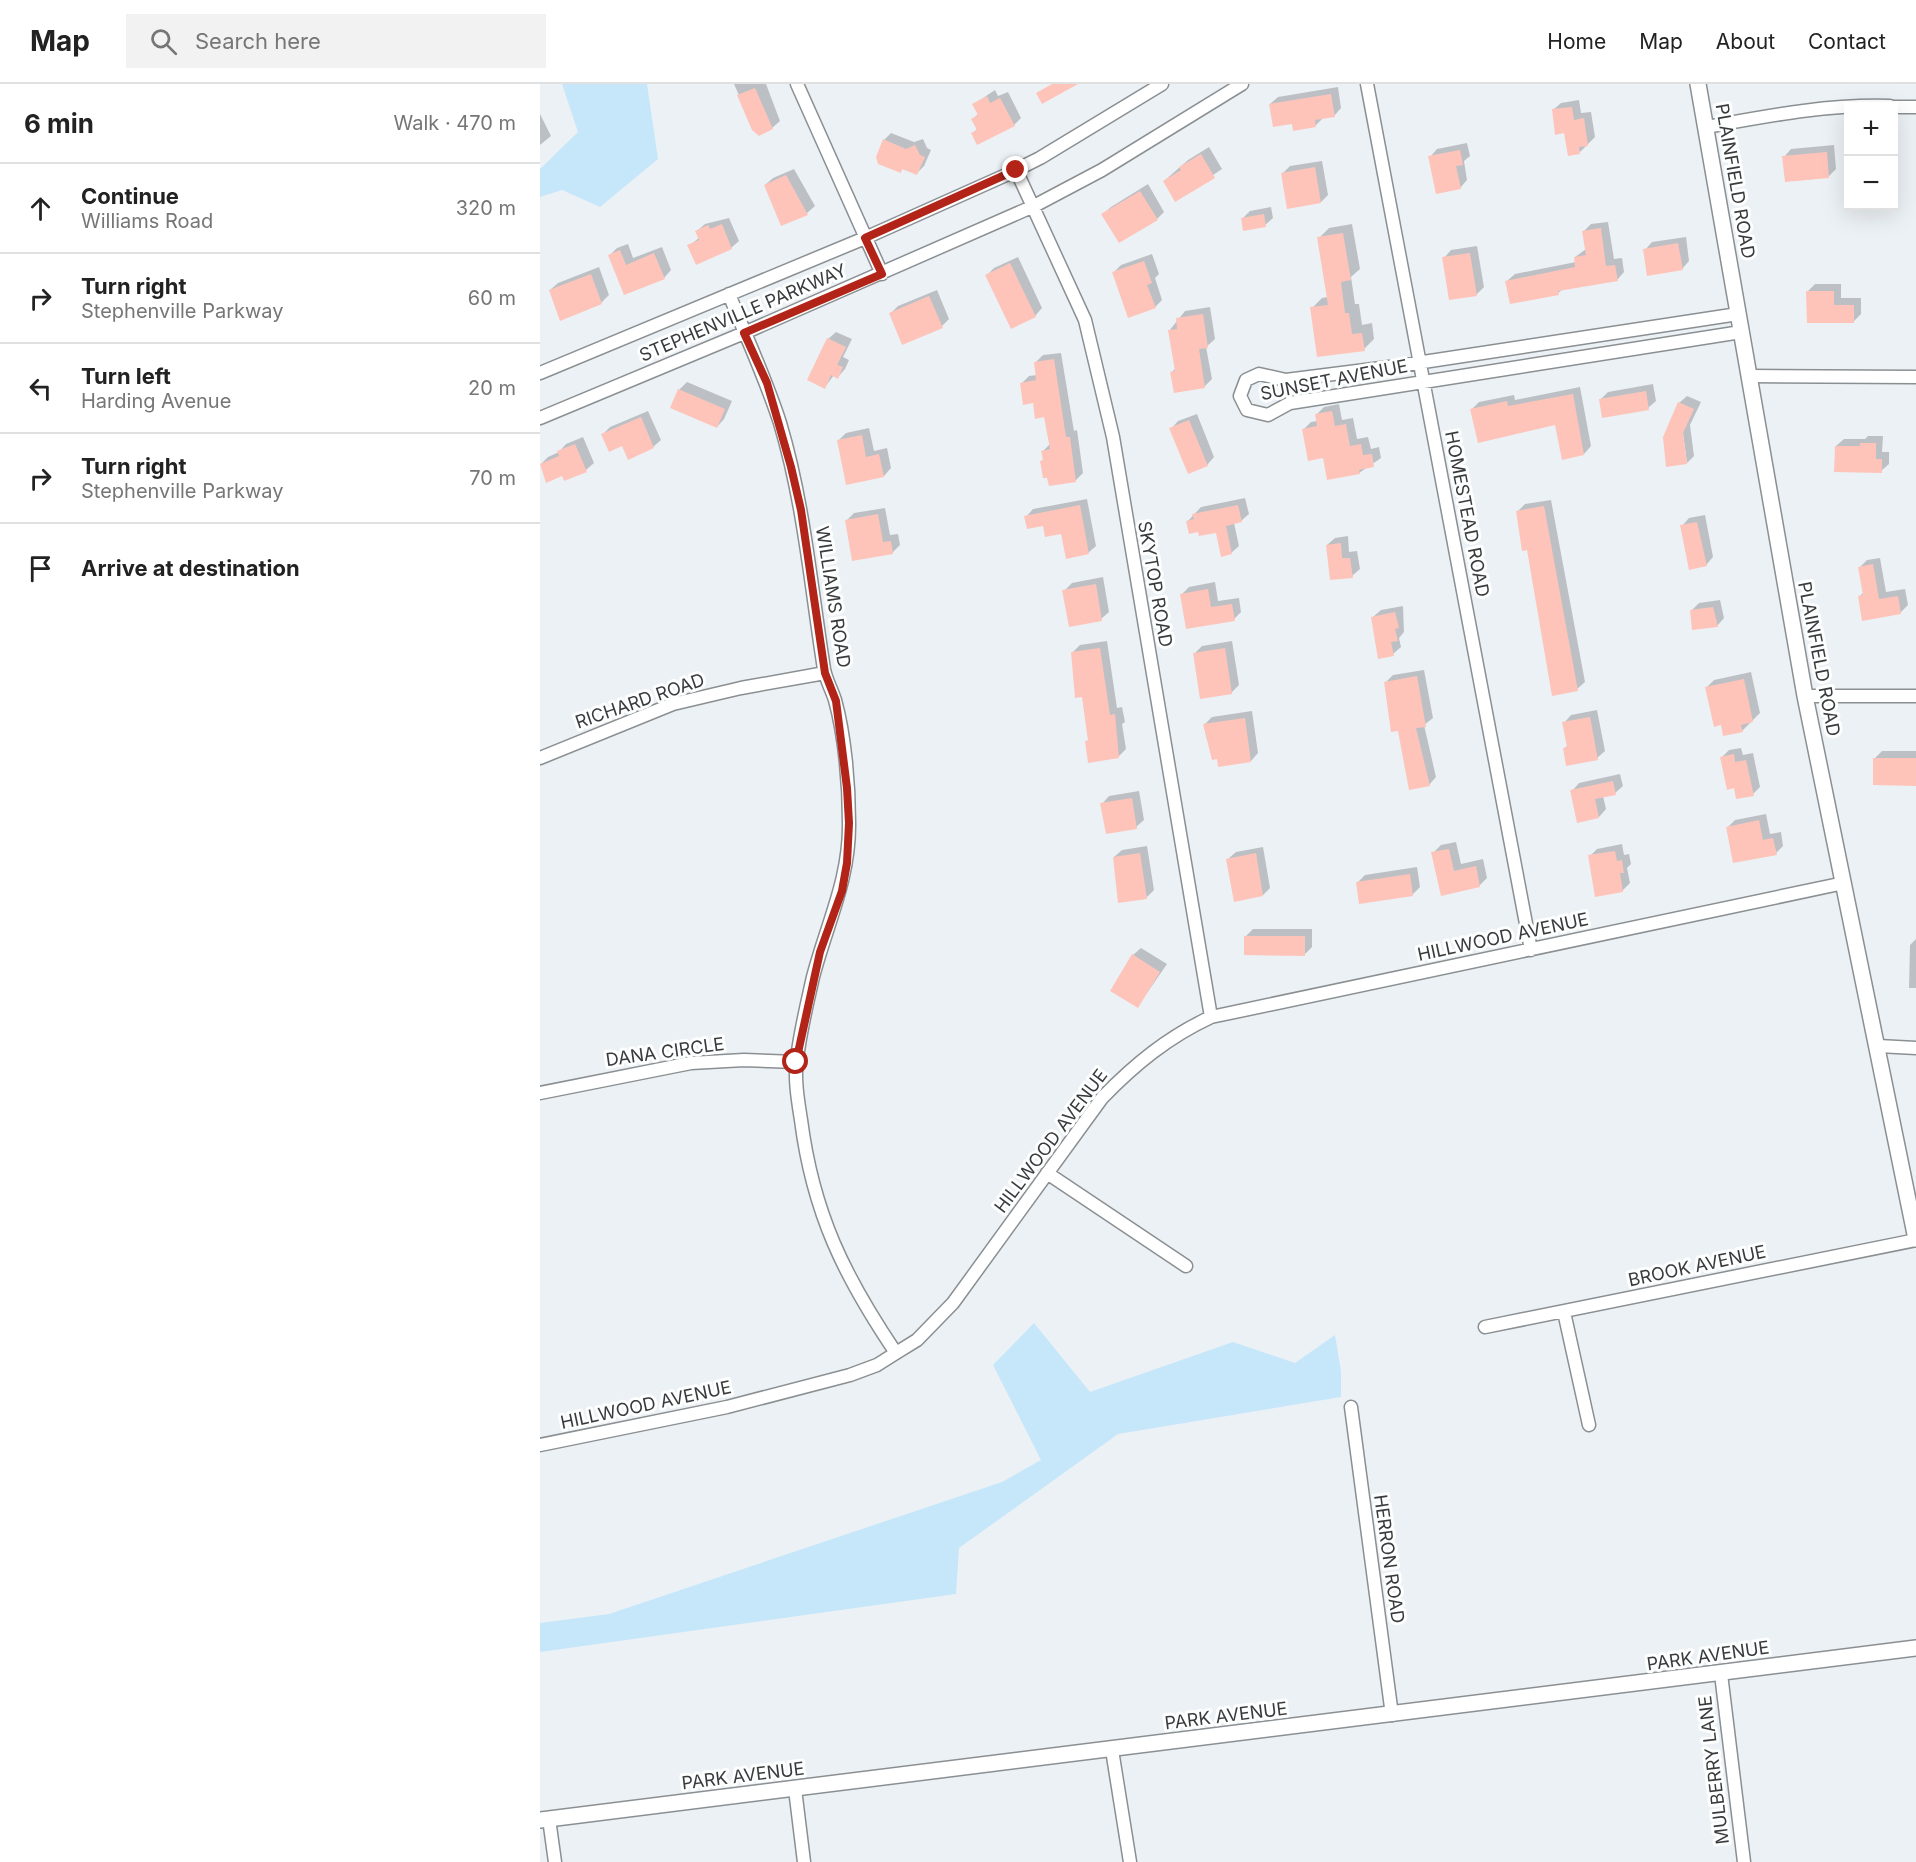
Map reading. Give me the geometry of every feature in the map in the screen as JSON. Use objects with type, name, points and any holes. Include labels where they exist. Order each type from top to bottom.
[{"type":"street","points":[[797,84],[882,274]]},
{"type":"street","name":"STEPHENVILLE PARKWAY","points":[[540,373],[865,238],[1016,170],[1162,84]]},
{"type":"street","name":"STEPHENVILLE PARKWAY","points":[[540,418],[882,274],[1034,206],[1102,170],[1242,84]]},
{"type":"street","name":"HOMESTEAD ROAD","points":[[1367,84],[1531,950]]},
{"type":"street","name":"PLAINFIELD ROAD","points":[[1698,84],[1805,696],[1916,1239]]},
{"type":"street","points":[[1706,127],[1800,111],[1844,106]]},
{"type":"street","points":[[1898,107],[1916,107]]},
{"type":"street","name":"SKYTOP ROAD","points":[[1016,170],[1085,320],[1096,358],[1113,437],[1211,1017]]},
{"type":"street","name":"WILLIAMS ROAD","points":[[729,294],[767,383],[791,467],[801,510],[825,673],[836,701],[846,778],[849,823],[847,863],[842,891],[820,952],[796,1062],[804,1145],[820,1213],[862,1304],[896,1353]]},
{"type":"street","name":"SUNSET AVENUE","points":[[1737,315],[1420,363],[1286,380],[1259,374],[1246,380],[1240,396],[1247,410],[1268,415],[1290,403],[1741,332]]},
{"type":"street","points":[[1749,376],[1916,377]]},
{"type":"street","name":"RICHARD ROAD","points":[[540,758],[674,704],[741,688],[825,673]]},
{"type":"street","points":[[1805,696],[1916,696]]},
{"type":"street","name":"HILLWOOD AVENUE","points":[[540,1445],[738,1404],[850,1375],[877,1365],[917,1340],[953,1303],[1101,1098],[1126,1072],[1162,1044],[1211,1017],[1844,884]]},
{"type":"street","points":[[1878,1046],[1916,1048]]},
{"type":"street","name":"DANA CIRCLE","points":[[540,1093],[690,1063],[744,1060],[796,1062]]},
{"type":"street","points":[[1047,1173],[1186,1266]]},
{"type":"street","name":"BROOK AVENUE","points":[[1485,1327],[1916,1239]]},
{"type":"street","points":[[1564,1312],[1589,1425]]},
{"type":"street","name":"HERRON ROAD","points":[[1351,1407],[1392,1715]]},
{"type":"street","name":"PARK AVENUE","points":[[545,1820],[1916,1648]]},
{"type":"street","name":"MULBERRY LANE","points":[[1721,1674],[1744,1862]]},
{"type":"street","points":[[1112,1750],[1130,1862]]},
{"type":"street","points":[[795,1789],[804,1862]]},
{"type":"street","points":[[545,1820],[555,1862]]},
{"type":"shaded area","points":[[562,84],[647,84],[658,159],[600,207],[562,190],[540,197],[540,169],[578,132]]},
{"type":"shaded area","points":[[1034,1323],[1090,1392],[1233,1342],[1295,1363],[1335,1335],[1341,1371],[1341,1397],[1118,1434],[959,1548],[956,1594],[540,1652],[540,1623],[609,1614],[1002,1482],[1041,1460],[993,1365]]},
{"type":"building","points":[[1052,84],[1078,84],[1042,104],[1036,93]]},
{"type":"building","points":[[755,88],[773,129],[759,136],[752,130],[737,95]]},
{"type":"building","points":[[1331,94],[1335,117],[1315,120],[1316,127],[1293,131],[1292,124],[1273,127],[1269,104]]},
{"type":"building","points":[[987,96],[990,103],[1000,98],[1015,126],[977,145],[971,133],[977,130],[971,119],[978,115],[972,104]]},
{"type":"building","points":[[1572,107],[1574,120],[1584,118],[1588,146],[1579,147],[1580,154],[1568,156],[1564,133],[1555,135],[1552,109]]},
{"type":"building","points":[[883,139],[906,149],[915,145],[920,155],[925,157],[917,175],[902,169],[901,173],[878,164],[876,157]]},
{"type":"building","points":[[1460,150],[1463,165],[1456,166],[1461,189],[1436,194],[1428,156]]},
{"type":"building","points":[[1827,152],[1829,178],[1785,182],[1782,156]]},
{"type":"building","points":[[1201,154],[1215,178],[1175,202],[1163,181],[1181,170],[1179,167]]},
{"type":"building","points":[[1315,167],[1321,203],[1287,209],[1281,173]]},
{"type":"building","points":[[786,175],[808,215],[781,226],[764,185]]},
{"type":"building","points":[[1140,191],[1158,220],[1119,243],[1101,214]]},
{"type":"building","points":[[1264,214],[1266,227],[1243,231],[1241,218]]},
{"type":"building","points":[[722,224],[732,249],[696,265],[687,245],[699,240],[695,231],[708,225],[710,229]]},
{"type":"building","points":[[1601,228],[1606,266],[1615,265],[1618,281],[1558,291],[1559,295],[1510,304],[1505,281],[1575,267],[1574,257],[1586,255],[1582,231]]},
{"type":"building","points":[[1343,233],[1351,280],[1341,282],[1345,313],[1349,313],[1352,334],[1362,333],[1365,351],[1317,357],[1310,307],[1328,305],[1317,237]]},
{"type":"building","points":[[1678,243],[1683,270],[1647,276],[1643,249]]},
{"type":"building","points":[[620,250],[626,265],[654,253],[665,279],[624,295],[608,255]]},
{"type":"building","points":[[1470,253],[1477,296],[1449,300],[1442,257]]},
{"type":"building","points":[[1144,261],[1152,283],[1147,285],[1156,308],[1128,318],[1112,272]]},
{"type":"building","points":[[1010,263],[1036,317],[1011,329],[985,275]]},
{"type":"building","points":[[591,274],[602,304],[560,321],[549,290]]},
{"type":"building","points":[[1806,291],[1834,291],[1834,305],[1854,305],[1854,323],[1807,323]]},
{"type":"building","points":[[929,296],[943,328],[902,345],[889,313]]},
{"type":"building","points":[[1203,314],[1208,348],[1199,349],[1205,388],[1174,393],[1170,372],[1175,371],[1168,330],[1177,329],[1176,318]]},
{"type":"building","points":[[827,338],[846,347],[837,365],[843,367],[838,379],[831,375],[825,389],[807,380]]},
{"type":"building","points":[[1054,359],[1066,437],[1070,437],[1076,482],[1049,486],[1047,478],[1043,478],[1040,461],[1043,460],[1041,451],[1050,449],[1044,417],[1035,419],[1033,403],[1023,405],[1020,383],[1036,380],[1034,362]]},
{"type":"building","points":[[678,389],[725,409],[717,428],[670,408]]},
{"type":"building","points":[[1646,391],[1649,410],[1602,418],[1599,399]]},
{"type":"building","points":[[1573,394],[1584,455],[1562,460],[1555,425],[1478,443],[1470,409],[1507,401],[1508,406]]},
{"type":"building","points":[[1678,402],[1694,409],[1683,433],[1687,464],[1666,467],[1663,437]]},
{"type":"building","points":[[1332,411],[1335,426],[1346,424],[1350,446],[1361,444],[1363,455],[1372,454],[1374,467],[1359,470],[1360,474],[1327,480],[1323,458],[1308,461],[1302,429],[1317,426],[1315,414]]},
{"type":"building","points":[[641,417],[654,448],[628,460],[622,446],[609,452],[601,434]]},
{"type":"building","points":[[1189,420],[1208,466],[1188,474],[1169,428]]},
{"type":"building","points":[[862,435],[866,457],[879,454],[884,477],[846,485],[837,440]]},
{"type":"building","points":[[1860,443],[1876,443],[1876,459],[1882,459],[1882,473],[1834,472],[1835,446],[1860,446]]},
{"type":"building","points":[[575,444],[587,472],[564,481],[562,476],[546,483],[540,464],[559,456],[557,451]]},
{"type":"building","points":[[1080,505],[1089,554],[1066,559],[1061,534],[1045,537],[1043,526],[1027,529],[1024,516]]},
{"type":"building","points":[[1238,505],[1242,522],[1226,526],[1232,554],[1221,557],[1216,533],[1199,536],[1198,532],[1189,534],[1186,521],[1194,519],[1192,514]]},
{"type":"building","points":[[1544,506],[1578,691],[1552,696],[1527,550],[1522,551],[1516,511]]},
{"type":"building","points":[[878,514],[883,542],[891,541],[893,554],[852,561],[845,520]]},
{"type":"building","points":[[1697,522],[1707,566],[1689,570],[1680,525]]},
{"type":"building","points":[[1341,543],[1342,558],[1350,558],[1353,578],[1330,580],[1326,545]]},
{"type":"building","points":[[1873,564],[1879,599],[1898,596],[1901,614],[1862,621],[1858,596],[1863,595],[1858,567]]},
{"type":"building","points":[[1096,584],[1102,621],[1069,627],[1062,590]]},
{"type":"building","points":[[1208,589],[1211,607],[1232,604],[1235,621],[1186,629],[1180,594]]},
{"type":"building","points":[[1713,607],[1718,627],[1692,630],[1690,610]]},
{"type":"building","points":[[1395,612],[1399,628],[1395,629],[1398,641],[1391,642],[1394,656],[1378,659],[1371,617]]},
{"type":"building","points":[[1100,648],[1110,715],[1115,714],[1119,758],[1088,763],[1085,741],[1088,741],[1082,697],[1075,698],[1071,652]]},
{"type":"building","points":[[1225,648],[1232,694],[1200,699],[1193,653]]},
{"type":"building","points":[[1417,676],[1426,727],[1416,728],[1430,786],[1409,790],[1398,731],[1391,732],[1384,682]]},
{"type":"building","points":[[1744,679],[1753,722],[1741,725],[1743,732],[1723,736],[1721,725],[1714,727],[1705,687]]},
{"type":"building","points":[[1590,717],[1598,760],[1566,766],[1563,748],[1567,747],[1562,722]]},
{"type":"building","points":[[1245,718],[1251,762],[1218,767],[1217,759],[1212,760],[1203,724]]},
{"type":"building","points":[[1734,754],[1735,762],[1746,760],[1754,796],[1736,799],[1734,788],[1727,790],[1720,757]]},
{"type":"building","points":[[1873,758],[1916,758],[1916,786],[1873,785]]},
{"type":"building","points":[[1613,781],[1616,795],[1595,799],[1599,818],[1577,823],[1570,790]]},
{"type":"building","points":[[1132,798],[1137,829],[1106,834],[1100,803]]},
{"type":"building","points":[[1759,820],[1763,840],[1773,838],[1777,855],[1733,863],[1726,827]]},
{"type":"building","points":[[1449,849],[1454,871],[1476,866],[1480,887],[1441,896],[1431,852]]},
{"type":"building","points":[[1615,851],[1617,861],[1622,860],[1624,873],[1620,873],[1623,892],[1595,897],[1588,855]]},
{"type":"building","points":[[1140,853],[1147,899],[1118,903],[1113,857]]},
{"type":"building","points":[[1256,853],[1263,896],[1234,902],[1226,859]]},
{"type":"building","points":[[1410,874],[1413,896],[1359,904],[1356,882]]},
{"type":"building","points":[[1244,936],[1305,936],[1305,956],[1244,955]]},
{"type":"building","points":[[1132,954],[1160,972],[1138,1008],[1110,991]]},
{"type":"route","points":[[796,1062],[820,952],[842,891],[847,863],[849,823],[847,788],[836,701],[825,673],[801,510],[781,425],[767,383],[744,333],[882,274],[865,238],[1016,170]]}]
